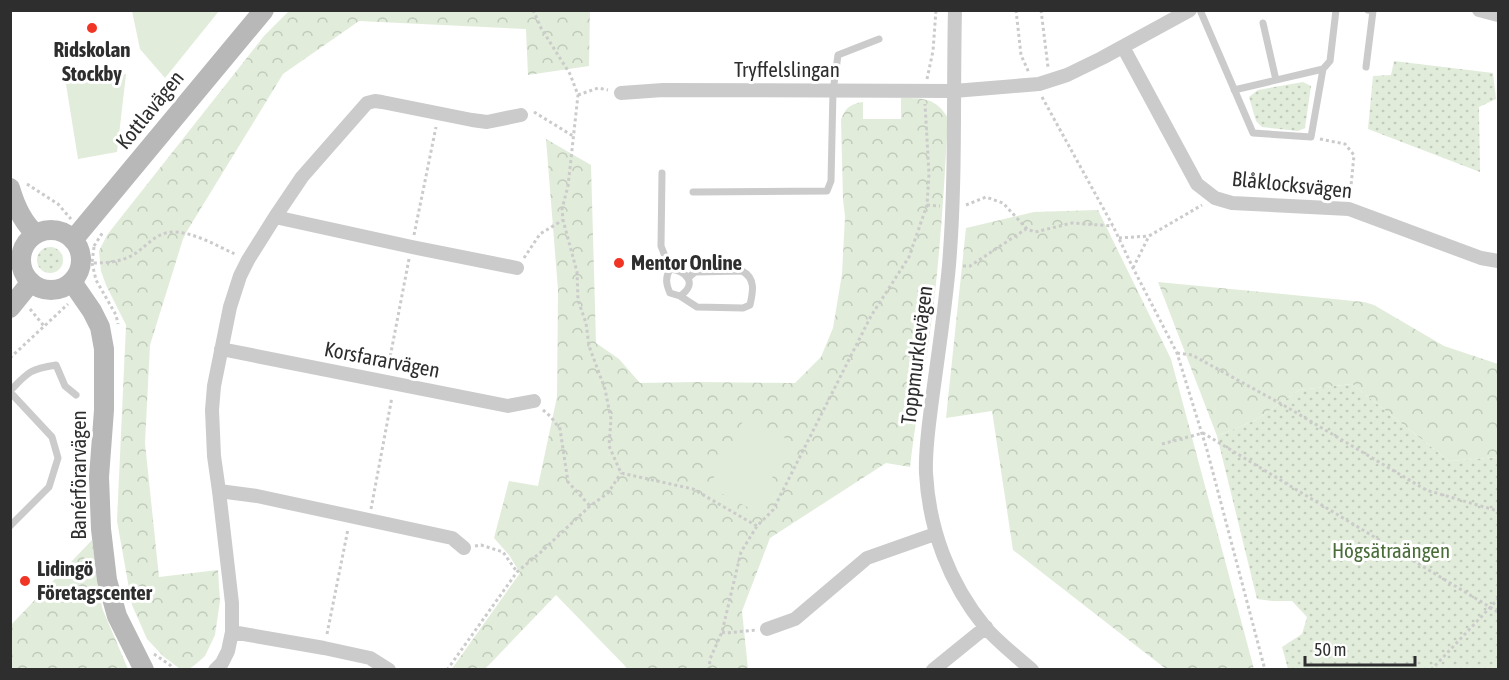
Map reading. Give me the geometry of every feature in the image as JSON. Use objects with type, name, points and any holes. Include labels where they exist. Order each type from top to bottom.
[{"type":"street","name":"Kottlavägen","points":[[77,235],[264,10]]},
{"type":"street","name":"Toppmurklevägen","points":[[955,10],[953,178],[949,265],[928,435],[926,471],[929,505],[943,557],[968,603],[1005,647],[1032,669]]},
{"type":"street","name":"Tryffelslingan","points":[[621,93],[663,90],[954,91],[1039,84],[1066,75],[1190,10]]},
{"type":"street","points":[[1479,10],[1498,15]]},
{"type":"street","name":"Blåklocksvägen","points":[[1123,47],[1197,184],[1215,198],[1232,203],[1349,209],[1481,258],[1498,261]]},
{"type":"street","points":[[215,669],[222,663],[228,651],[232,632],[232,603],[214,456],[212,410],[214,386],[230,307],[248,260],[302,177],[367,103],[382,102],[488,122],[521,115]]},
{"type":"street","points":[[17,185],[15,203],[29,228],[36,234]]},
{"type":"street","points":[[275,217],[517,268]]},
{"type":"street","points":[[45,231],[77,235],[81,262],[76,288],[41,289],[31,282],[23,271],[21,258],[32,238],[45,231]]},
{"type":"street","points":[[10,309],[31,282]]},
{"type":"street","name":"Banérförarvägen","points":[[76,288],[100,327],[105,349],[104,410],[99,477],[100,529],[106,580],[117,616],[147,660]]},
{"type":"street","name":"Korsfararvägen","points":[[221,349],[508,406],[534,401]]},
{"type":"street","points":[[219,491],[256,496],[452,538],[464,548]]},
{"type":"street","points":[[767,629],[795,619],[867,558],[935,534]]},
{"type":"street","points":[[933,669],[986,627]]},
{"type":"street","points":[[232,632],[370,658],[389,669]]},
{"type":"lane","points":[[1200,10],[1253,132],[1311,137],[1323,69],[1330,61],[1336,10]]},
{"type":"lane","points":[[1366,67],[1373,11],[1368,10]]},
{"type":"lane","points":[[1263,23],[1276,80]]},
{"type":"lane","points":[[693,192],[827,191],[831,181],[833,91],[838,56],[879,39]]},
{"type":"lane","points":[[1234,90],[1323,69]]},
{"type":"lane","points":[[662,173],[661,246],[670,269]]},
{"type":"lane","points":[[670,269],[685,273],[688,278],[685,292],[680,296]]},
{"type":"lane","points":[[670,269],[666,276],[666,284],[670,293],[680,296],[697,307],[743,308],[750,305],[753,294],[752,279],[742,271],[695,272],[688,278]]},
{"type":"lane","points":[[10,526],[49,487],[58,458],[52,437],[10,391],[27,373],[39,367],[56,364],[65,387],[76,395]]},
{"type":"lane","points":[[10,405],[17,399]]},
{"type":"path","points":[[533,10],[541,28],[570,74],[578,95],[568,186],[562,209],[563,219],[577,272],[578,300],[589,346],[605,388],[611,419],[609,446],[621,473]]},
{"type":"path","points":[[709,669],[710,659],[722,632],[741,552],[757,526],[773,510],[871,316],[909,257],[927,205],[925,90],[933,51],[936,10]]},
{"type":"path","points":[[1016,10],[1021,55],[1029,73]]},
{"type":"path","points":[[1041,10],[1051,81]]},
{"type":"path","points":[[578,95],[598,88],[621,93]]},
{"type":"path","points":[[1042,97],[1113,226],[1177,353],[1203,433],[1265,669]]},
{"type":"path","points":[[521,115],[533,112],[573,136]]},
{"type":"path","points":[[369,519],[412,247],[439,113]]},
{"type":"path","points":[[1311,137],[1344,144],[1354,154],[1349,209]]},
{"type":"path","points":[[17,185],[57,204],[77,235],[94,246],[92,263],[96,280],[116,315],[118,325]]},
{"type":"path","points":[[963,206],[986,197],[1003,203],[1027,229],[1035,232],[1072,224],[1113,226]]},
{"type":"path","points":[[1119,238],[1149,236],[1215,198]]},
{"type":"path","points":[[927,205],[945,206]]},
{"type":"path","points":[[517,268],[540,234],[563,219]]},
{"type":"path","points":[[949,265],[970,266],[1027,229]]},
{"type":"path","points":[[92,263],[121,260],[159,235],[172,232],[189,235],[248,260]]},
{"type":"path","points":[[1133,268],[1149,236]]},
{"type":"path","points":[[10,358],[76,288]]},
{"type":"path","points":[[1177,353],[1192,355],[1285,406],[1426,490],[1498,511]]},
{"type":"path","points":[[534,401],[552,417],[561,429],[568,482],[590,506]]},
{"type":"path","points":[[1162,444],[1203,433],[1498,612]]},
{"type":"path","points":[[621,473],[693,489],[757,526]]},
{"type":"path","points":[[447,669],[517,572],[590,506],[608,493],[621,473]]},
{"type":"path","points":[[324,648],[350,516]]},
{"type":"path","points":[[464,548],[481,545],[503,552],[517,572]]},
{"type":"path","points":[[1431,669],[1498,599]]},
{"type":"path","points":[[722,632],[767,629]]},
{"type":"path","points":[[147,660],[170,665],[174,669]]},
{"type":"green space","points":[[132,10],[219,11],[165,78],[140,49]]},
{"type":"green space","points":[[290,10],[590,11],[589,66],[528,75],[526,29],[359,21],[283,74],[183,239],[150,345],[145,443],[159,577],[218,570],[220,601],[215,635],[205,656],[189,669],[180,669],[163,656],[147,639],[132,605],[117,521],[126,325],[106,285],[101,271],[99,251],[107,235],[264,36]]},
{"type":"green space","points":[[1394,61],[1493,73],[1496,99],[1479,107],[1480,172],[1368,129],[1373,76],[1391,75]]},
{"type":"green space","points":[[126,74],[117,152],[78,159],[66,84]]},
{"type":"green space","points":[[1303,82],[1311,86],[1305,128],[1298,131],[1262,127],[1256,121],[1249,97],[1258,90]]},
{"type":"green space","points":[[901,98],[929,100],[939,106],[948,118],[936,279],[910,467],[886,463],[770,538],[742,611],[748,669],[628,669],[556,595],[485,669],[451,670],[520,573],[509,555],[494,538],[509,481],[538,486],[557,397],[558,290],[546,139],[591,165],[596,343],[619,359],[640,383],[795,383],[821,357],[833,328],[842,274],[845,217],[841,120],[849,107],[863,102],[863,119],[901,119]]},
{"type":"green space","points":[[1098,210],[1171,359],[1254,669],[1166,669],[1013,550],[992,411],[946,418],[966,228],[1034,212]]},
{"type":"green space","points":[[50,247],[59,251],[63,260],[59,269],[50,273],[41,269],[37,260],[41,251]]},
{"type":"green space","points":[[1158,282],[1364,302],[1374,305],[1444,346],[1498,364],[1498,457],[1449,461],[1352,384],[1299,390],[1256,420],[1217,436]]},
{"type":"green space","name":"Högsätraängen","points":[[1352,384],[1449,461],[1498,457],[1498,669],[1288,669],[1282,647],[1302,634],[1307,617],[1292,601],[1257,599],[1217,436],[1256,420],[1299,390]]},
{"type":"green space","points":[[745,417],[791,441],[755,511],[709,487]]},
{"type":"green space","points":[[92,540],[102,608],[128,669],[11,669],[10,626]]},
{"type":"place","name":"Ridskolan Stockby","points":[[92,28]]},
{"type":"place","name":"Mentor Online","points":[[619,263]]},
{"type":"place","name":"Lidingö Företagscenter","points":[[25,581]]}]
